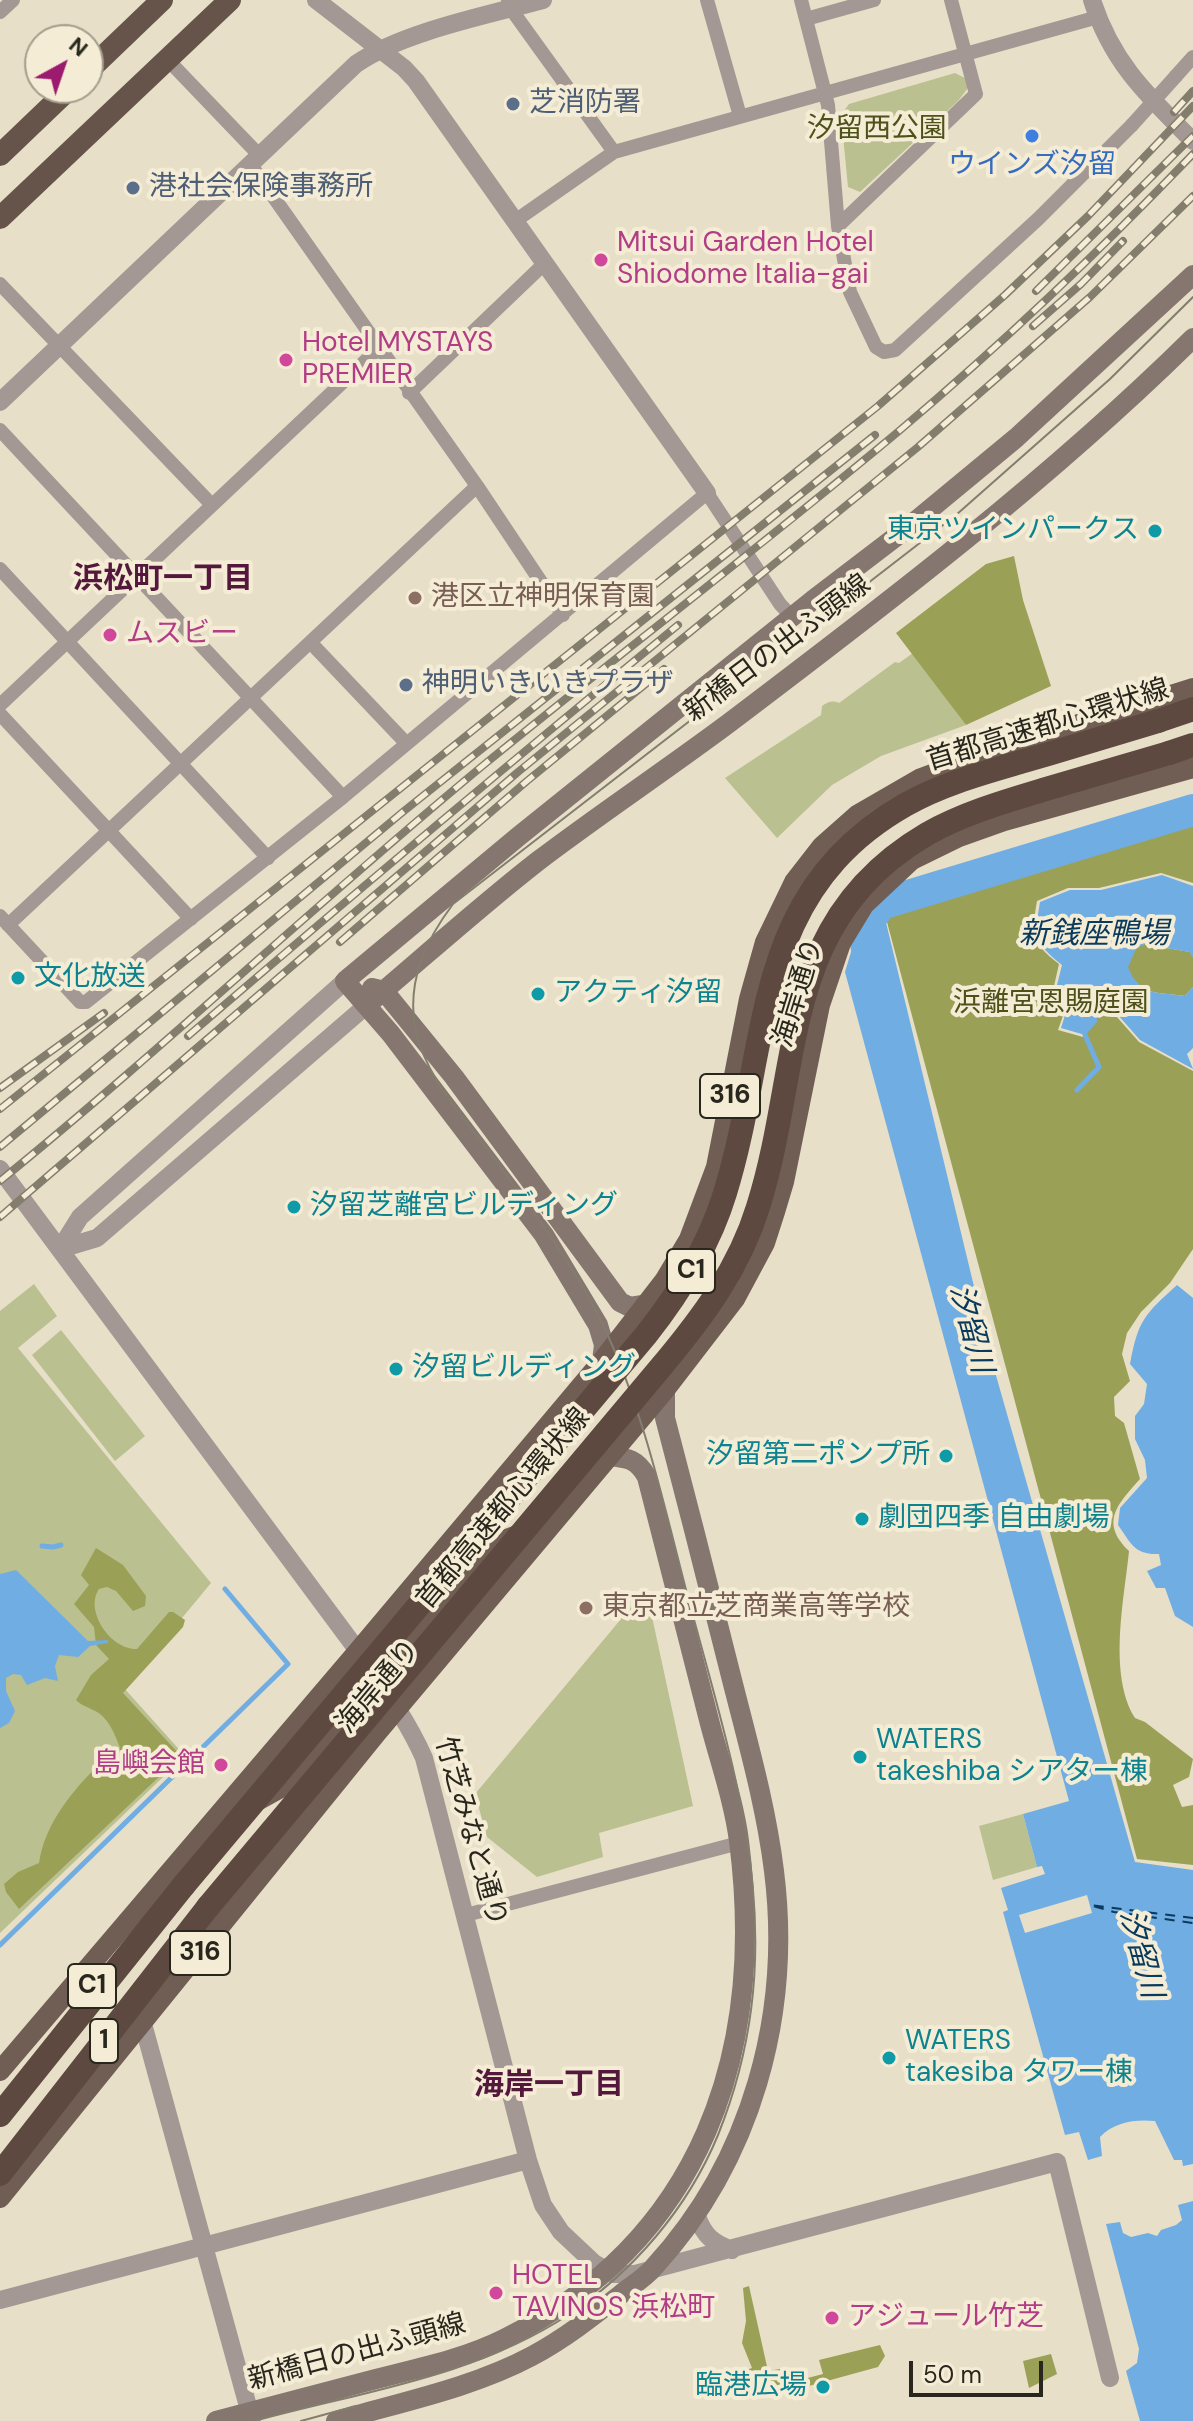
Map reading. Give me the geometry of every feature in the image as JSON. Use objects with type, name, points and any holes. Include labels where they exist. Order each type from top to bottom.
[{"type":"highway","points":[[104,56],[162,0]]},
{"type":"highway","points":[[0,218],[230,0]]},
{"type":"highway","points":[[0,155],[53,104]]},
{"type":"highway","name":"首都高速都心環状線","points":[[0,2115],[184,1885],[646,1335],[693,1269],[715,1221],[732,1170],[776,964],[798,913],[831,864],[875,824],[944,787],[1193,710]]},
{"type":"highway","name":"首都高速都心環状線","points":[[0,2151],[661,1367],[721,1290],[748,1235],[762,1194],[798,1014],[809,978],[822,944],[849,902],[892,859],[944,825],[1019,797],[1193,746]]},
{"type":"highway","name":"首都高速都心環状線","points":[[0,2087],[184,1885]]},
{"type":"highway","name":"1","points":[[0,2174],[208,1907]]},
{"type":"main road","name":"新橋日の出ふ頭線","points":[[345,981],[519,836],[1016,438],[1193,275]]},
{"type":"main road","name":"新橋日の出ふ頭線","points":[[367,1005],[538,861],[727,725],[989,521],[1144,386],[1193,338]]},
{"type":"main road","name":"海岸通り","points":[[0,2071],[649,1304],[689,1239],[708,1192],[722,1141],[749,999],[765,942],[794,882],[822,846],[857,815],[921,778],[996,750],[1193,688]]},
{"type":"main road","name":"海岸通り","points":[[0,2198],[398,1708],[665,1390],[735,1299],[765,1243],[784,1182],[820,1005],[841,943],[864,905],[912,860],[959,837],[1004,821],[1193,768]]},
{"type":"main road","points":[[345,981],[384,991],[454,1077],[620,1302],[630,1307],[649,1304]]},
{"type":"main road","points":[[345,981],[367,1005],[544,1235],[598,1325],[604,1345],[602,1361]]},
{"type":"main road","name":"新橋日の出ふ頭線","points":[[336,2421],[474,2381],[510,2367],[560,2339],[652,2270],[697,2216],[733,2152],[754,2098],[771,2028],[778,1949],[774,1870],[758,1781],[665,1418],[665,1390]]},
{"type":"main road","name":"新橋日の出ふ頭線","points":[[216,2421],[251,2416],[475,2352],[546,2316],[605,2271],[653,2223],[673,2196],[714,2120],[738,2018],[746,1948],[746,1910],[739,1843],[647,1477],[633,1459],[609,1456]]},
{"type":"main road","points":[[358,1651],[401,1655],[493,1544],[554,1522]]},
{"type":"main road","name":"316","points":[[206,1829],[288,1784],[355,1703],[398,1708]]},
{"type":"street","points":[[0,12],[13,0]]},
{"type":"street","points":[[316,0],[416,81],[792,617]]},
{"type":"street","points":[[0,402],[356,64],[380,50],[433,30],[510,4],[543,0]]},
{"type":"street","points":[[707,0],[740,116]]},
{"type":"street","points":[[801,0],[826,92],[838,226],[850,292],[876,347],[884,352],[895,350],[1038,219],[1132,125],[1193,57]]},
{"type":"street","points":[[806,19],[874,0]]},
{"type":"street","points":[[838,226],[976,94],[951,0]]},
{"type":"street","points":[[510,4],[614,152]]},
{"type":"street","points":[[515,221],[614,152],[967,53],[1095,8],[1108,42],[1123,67],[1141,90],[1193,141]]},
{"type":"street","points":[[167,59],[256,160],[378,349],[477,486],[563,615]]},
{"type":"street","points":[[409,393],[545,263]]},
{"type":"street","points":[[0,284],[212,505]]},
{"type":"street","points":[[0,705],[378,349]]},
{"type":"street","points":[[0,430],[343,797]]},
{"type":"street","points":[[477,486],[109,831],[4,920],[80,1002],[86,1002],[268,858],[707,493]]},
{"type":"street","points":[[0,569],[268,858]]},
{"type":"street","points":[[311,643],[406,743]]},
{"type":"street","points":[[0,714],[191,919]]},
{"type":"street","points":[[60,1249],[80,1217],[345,981]]},
{"type":"street","points":[[60,1249],[97,1238],[367,1005]]},
{"type":"street","name":"竹芝みなと通り","points":[[0,1169],[398,1708],[424,1758],[528,2160],[548,2215],[584,2255],[605,2271]]},
{"type":"street","points":[[466,1915],[739,1843]]},
{"type":"street","points":[[143,2024],[251,2416]]},
{"type":"street","points":[[0,2300],[528,2160]]},
{"type":"street","points":[[605,2271],[621,2275],[652,2270],[1057,2162],[1110,2378]]},
{"type":"street","points":[[697,2216],[711,2241],[732,2250]]},
{"type":"green space","name":"汐留西公園","points":[[955,73],[965,78],[968,88],[958,101],[860,192],[848,187],[841,115],[849,104]]},
{"type":"green space","points":[[1014,556],[1023,600],[1051,686],[966,725],[896,633],[986,564]]},
{"type":"green space","points":[[913,653],[966,725],[881,756],[832,785],[777,838],[725,778],[821,715],[822,706],[839,703],[895,662],[899,663]]},
{"type":"green space","name":"浜離宮恩賜庭園","points":[[1193,813],[1193,883],[1161,873],[1099,888],[1068,888],[1037,901],[1034,931],[1038,944],[1059,964],[1054,986],[1065,1010],[1058,1030],[1083,1037],[1095,1023],[1095,1011],[1109,1008],[1139,1042],[1193,1071],[1193,1249],[1170,1283],[1141,1312],[1127,1333],[1122,1354],[1130,1381],[1114,1397],[1115,1416],[1124,1423],[1140,1479],[1119,1505],[1113,1522],[1120,1541],[1129,1551],[1120,1637],[1122,1680],[1135,1718],[1145,1722],[1193,1759],[1189,1777],[1173,1785],[1182,1807],[1193,1805],[1193,1865],[1137,1859],[883,907]]},
{"type":"green space","points":[[1150,941],[1155,946],[1190,952],[1193,957],[1193,987],[1185,996],[1150,991],[1132,976],[1127,967],[1136,948]]},
{"type":"green space","points":[[34,1284],[57,1316],[18,1348],[211,1583],[124,1688],[185,1756],[0,1933],[0,1311]]},
{"type":"green space","points":[[61,1330],[145,1436],[115,1461],[32,1355]]},
{"type":"green space","points":[[96,1548],[123,1565],[146,1596],[145,1606],[133,1611],[116,1591],[107,1587],[99,1589],[95,1598],[98,1618],[118,1643],[137,1649],[169,1612],[185,1620],[183,1627],[123,1693],[181,1756],[19,1909],[6,1892],[4,1884],[18,1872],[39,1863],[48,1833],[63,1806],[94,1770],[120,1748],[103,1716],[76,1700],[91,1675],[109,1659],[96,1645],[94,1627],[74,1604],[89,1585],[81,1575]]},
{"type":"green space","points":[[646,1589],[693,1806],[599,1833],[603,1857],[537,1877],[487,1837],[475,1794]]},
{"type":"green space","points":[[1023,1814],[1037,1867],[993,1880],[979,1826]]},
{"type":"green space","points":[[749,2286],[768,2371],[780,2369],[784,2384],[752,2389],[749,2369],[752,2368],[742,2343],[746,2321],[743,2288]]},
{"type":"green space","points":[[880,2345],[885,2356],[878,2367],[794,2390],[796,2381],[823,2374],[819,2360]]},
{"type":"green space","points":[[1051,2354],[1057,2374],[1029,2388],[1023,2361]]},
{"type":"water","name":"新銭座鴨場","points":[[1162,875],[1193,886],[1193,957],[1189,952],[1155,946],[1149,941],[1136,949],[1128,967],[1137,983],[1150,991],[1185,996],[1193,987],[1193,1048],[1187,1054],[1193,1069],[1140,1040],[1111,1007],[1097,1011],[1097,1022],[1085,1035],[1061,1028],[1067,1009],[1057,985],[1062,965],[1046,951],[1037,932],[1040,902],[1070,890],[1101,890]]},
{"type":"water","points":[[882,906],[993,1365],[1135,1862],[1193,1870],[1193,2164],[1183,2166],[1182,2160],[1174,2160],[1155,2121],[1132,2121],[1112,2128],[1100,2137],[1102,2156],[1088,2160],[1079,2132],[1065,2135],[1003,1912],[1008,1910],[1001,1888],[1045,1874],[1042,1866],[1037,1867],[1023,1814],[1069,1801],[845,972],[855,939]]},
{"type":"water","points":[[1177,1285],[1193,1298],[1193,1627],[1175,1616],[1165,1588],[1156,1588],[1147,1571],[1161,1565],[1159,1554],[1138,1550],[1118,1525],[1120,1508],[1147,1478],[1145,1460],[1135,1439],[1135,1416],[1144,1404],[1147,1384],[1130,1364],[1133,1349],[1144,1319]]},
{"type":"water","points":[[16,1570],[88,1641],[108,1640],[108,1643],[90,1646],[78,1657],[59,1655],[55,1666],[58,1681],[45,1678],[27,1685],[21,1675],[13,1674],[6,1678],[6,1691],[15,1711],[9,1723],[0,1728],[0,1574]]},
{"type":"water","points":[[1193,2201],[1193,2421],[1140,2421],[1126,2371],[1137,2363],[1139,2349],[1106,2224],[1120,2222],[1123,2233],[1131,2237],[1148,2233],[1157,2236],[1161,2230],[1182,2220],[1178,2205]]},
{"type":"pier","points":[[1087,1895],[1092,1913],[1025,1933],[1019,1915]]},
{"type":"waterway","name":"汐留川","points":[[873,971],[862,929],[881,904],[1193,810]]},
{"type":"waterway","points":[[1077,1090],[1099,1067],[1085,1035]]},
{"type":"waterway","points":[[42,1546],[61,1545]]},
{"type":"waterway","points":[[0,1945],[288,1664],[225,1589]]},
{"type":"ferry route","points":[[1193,1918],[1090,1905],[1114,1912],[1193,1923]]},
{"type":"tram line","points":[[254,2421],[416,2380],[494,2354],[568,2315],[615,2279],[674,2213],[706,2162],[740,2066],[752,1999],[755,1934],[751,1869],[741,1804],[642,1427],[617,1357],[590,1300],[563,1255],[444,1092],[426,1061],[413,1010],[416,977],[427,946],[453,904],[956,515],[1110,379],[1193,297]]},
{"type":"tram line","points":[[301,2421],[356,2406]]},
{"type":"railway","points":[[1174,112],[1193,91]]},
{"type":"railway","points":[[0,1109],[878,406],[1005,295],[1088,216],[1193,106]]},
{"type":"railway","points":[[1036,291],[1193,136]]},
{"type":"railway","points":[[0,1181],[486,763],[899,431],[1050,296],[1193,154]]},
{"type":"railway","points":[[0,1217],[518,772],[918,447],[1090,297],[1193,196]]},
{"type":"railway","points":[[1033,326],[1081,284],[1123,241]]},
{"type":"railway","points":[[0,1147],[404,811],[875,435]]},
{"type":"railway","points":[[188,1036],[678,625]]},
{"type":"railway","points":[[340,942],[527,781],[664,669]]},
{"type":"railway","points":[[0,1088],[104,1013]]},
{"type":"place","name":"芝消防署","points":[[513,104]]},
{"type":"place","name":"ウインズ汐留","points":[[1032,136]]},
{"type":"place","name":"港社会保険事務所","points":[[133,188]]},
{"type":"place","name":"Mitsui Garden Hotel Shiodome Italia-gai","points":[[601,260]]},
{"type":"place","name":"Hotel MYSTAYS PREMIER","points":[[286,360]]},
{"type":"place","name":"東京ツインパークス","points":[[1155,531]]},
{"type":"place","name":"港区立神明保育園","points":[[415,598]]},
{"type":"place","name":"ムスビー","points":[[110,635]]},
{"type":"place","name":"神明いきいきプラザ","points":[[406,685]]},
{"type":"place","name":"文化放送","points":[[18,978]]},
{"type":"place","name":"アクティ汐留","points":[[538,994]]},
{"type":"place","name":"汐留芝離宮ビルディング","points":[[294,1207]]},
{"type":"place","name":"汐留ビルディング","points":[[396,1369]]},
{"type":"place","name":"汐留第二ポンプ所","points":[[946,1456]]},
{"type":"place","name":"劇団四季 自由劇場","points":[[862,1519]]},
{"type":"place","name":"東京都立芝商業高等学校","points":[[586,1608]]},
{"type":"place","name":"WATERS takeshiba シアター棟","points":[[860,1757]]},
{"type":"place","name":"島嶼会館","points":[[221,1765]]},
{"type":"place","name":"WATERS takesiba タワー棟","points":[[889,2058]]},
{"type":"place","name":"HOTEL TAVINOS 浜松町","points":[[496,2293]]},
{"type":"place","name":"アジュール竹芝","points":[[832,2318]]},
{"type":"place","name":"臨港広場","points":[[823,2387]]},
{"type":"district","name":"浜松町一丁目","points":[[163,580]]},
{"type":"district","name":"海岸一丁目","points":[[549,2086]]}]
